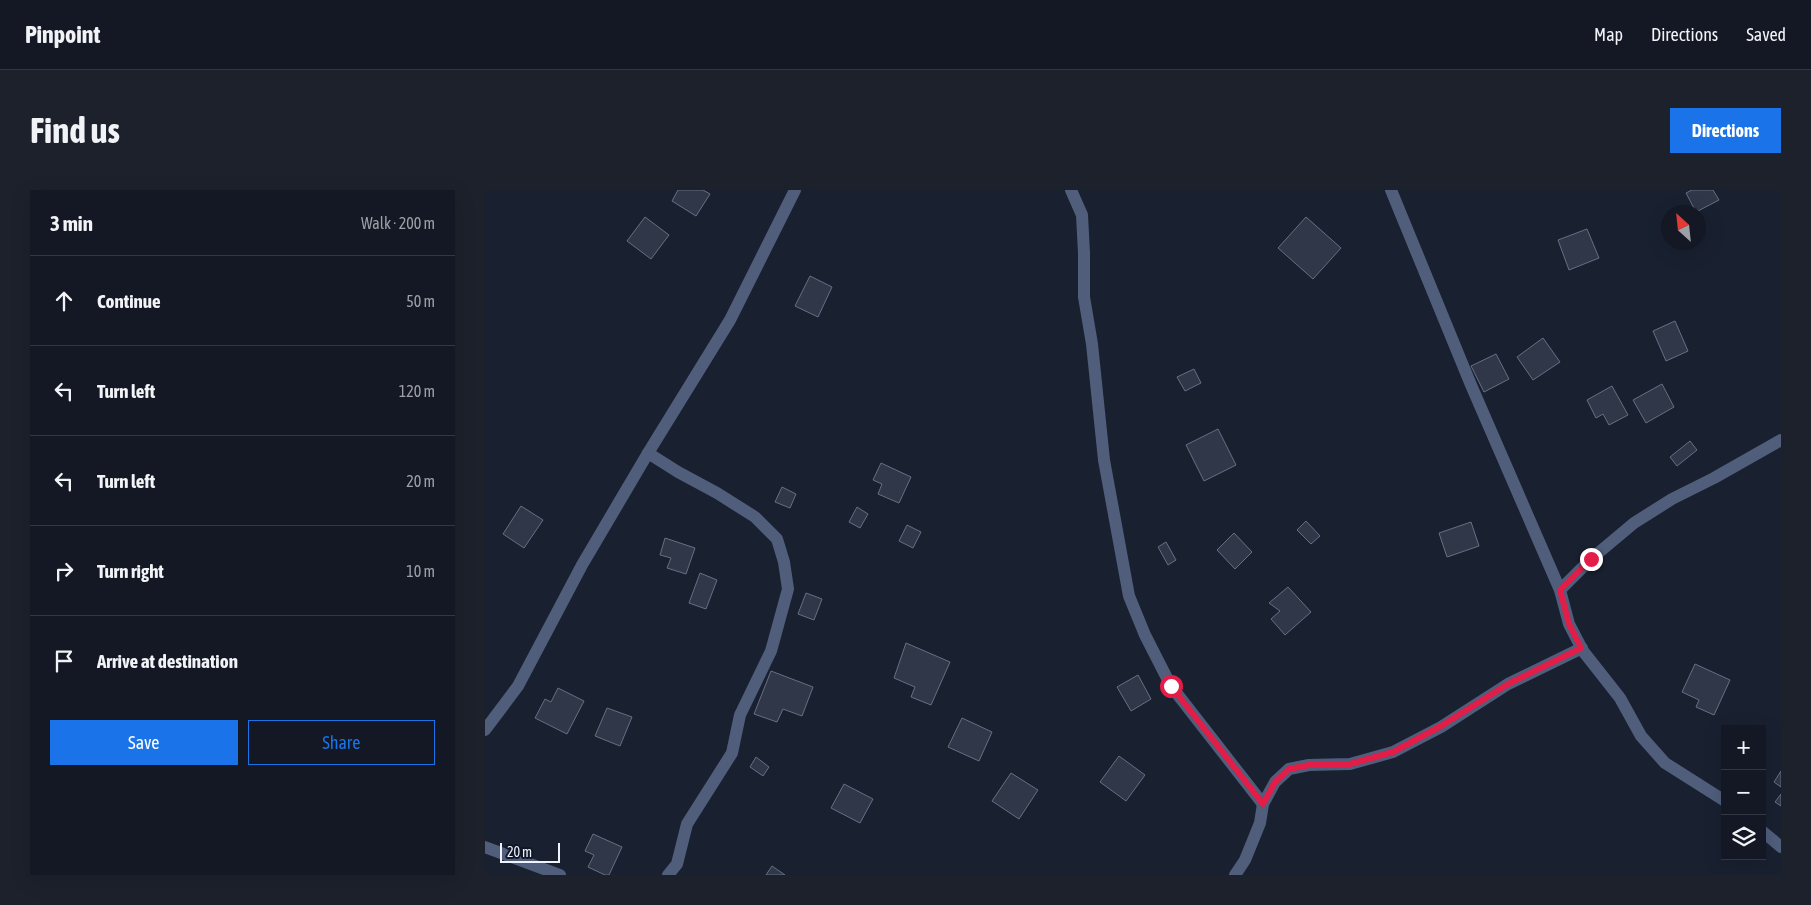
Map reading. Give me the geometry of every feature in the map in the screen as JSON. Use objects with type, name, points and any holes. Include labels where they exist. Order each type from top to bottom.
[{"type":"street","points":[[485,730],[518,686],[581,564],[731,320],[795,190]]},
{"type":"street","points":[[1071,190],[1082,215],[1084,297],[1092,344],[1104,460],[1129,596],[1145,635],[1171,686],[1263,804]]},
{"type":"street","points":[[1391,190],[1471,385],[1560,590],[1569,624],[1581,648],[1620,698],[1641,736],[1665,763],[1721,798]]},
{"type":"street","points":[[1560,590],[1591,559],[1635,523],[1672,499],[1714,478],[1781,440]]},
{"type":"street","points":[[648,453],[717,493],[755,518],[777,539],[784,562],[788,589],[771,651],[740,715],[732,753],[687,824],[677,864],[668,875]]},
{"type":"street","points":[[1235,875],[1245,860],[1260,822],[1263,804],[1275,782],[1289,769],[1309,765],[1350,764],[1393,752],[1441,726],[1508,684],[1581,648]]},
{"type":"street","points":[[1766,834],[1781,847]]},
{"type":"street","points":[[485,847],[560,875]]},
{"type":"building","points":[[678,190],[703,190],[710,194],[696,216],[672,201]]},
{"type":"building","points":[[1692,190],[1713,190],[1719,200],[1706,207],[1706,205],[1692,205],[1686,193]]},
{"type":"building","points":[[645,217],[669,235],[651,259],[627,241]]},
{"type":"building","points":[[1306,217],[1341,248],[1313,279],[1278,248]]},
{"type":"building","points":[[1587,229],[1599,258],[1569,270],[1558,240]]},
{"type":"building","points":[[810,276],[832,287],[818,317],[795,306]]},
{"type":"building","points":[[1675,321],[1688,351],[1666,361],[1653,331]]},
{"type":"building","points":[[1543,338],[1560,362],[1533,380],[1517,357]]},
{"type":"building","points":[[1496,354],[1509,379],[1484,392],[1471,366]]},
{"type":"building","points":[[1194,369],[1201,383],[1185,391],[1177,377]]},
{"type":"building","points":[[1662,384],[1674,407],[1646,423],[1633,400]]},
{"type":"building","points":[[1612,386],[1628,415],[1609,425],[1603,414],[1596,418],[1587,400]]},
{"type":"building","points":[[1218,429],[1236,465],[1204,481],[1186,445]]},
{"type":"building","points":[[1690,441],[1697,450],[1677,466],[1670,457]]},
{"type":"building","points":[[881,463],[911,477],[899,503],[878,494],[882,484],[873,480]]},
{"type":"building","points":[[782,487],[796,494],[790,508],[775,502]]},
{"type":"building","points":[[521,506],[543,520],[524,548],[503,534]]},
{"type":"building","points":[[857,507],[868,514],[860,528],[849,522]]},
{"type":"building","points":[[1306,521],[1320,536],[1311,544],[1297,530]]},
{"type":"building","points":[[1471,522],[1479,546],[1447,557],[1439,533]]},
{"type":"building","points":[[907,525],[921,532],[913,548],[899,541]]},
{"type":"building","points":[[1234,533],[1252,552],[1235,569],[1217,550]]},
{"type":"building","points":[[665,538],[695,548],[686,574],[667,568],[671,558],[660,555]]},
{"type":"building","points":[[1166,542],[1176,560],[1168,565],[1158,547]]},
{"type":"building","points":[[700,573],[717,580],[706,609],[689,603]]},
{"type":"building","points":[[1288,587],[1311,612],[1285,635],[1271,619],[1280,611],[1269,603]]},
{"type":"building","points":[[806,593],[822,599],[814,620],[798,614]]},
{"type":"building","points":[[906,643],[950,662],[931,705],[911,697],[915,687],[894,678]]},
{"type":"building","points":[[1695,664],[1730,680],[1714,715],[1696,707],[1699,700],[1682,692]]},
{"type":"building","points":[[771,671],[813,687],[802,716],[783,709],[777,722],[754,714]]},
{"type":"building","points":[[1138,675],[1151,699],[1131,711],[1117,687]]},
{"type":"building","points":[[558,688],[584,701],[567,734],[535,718],[545,699],[551,702]]},
{"type":"building","points":[[607,708],[632,717],[620,746],[595,736]]},
{"type":"building","points":[[962,718],[992,732],[979,761],[948,747]]},
{"type":"building","points":[[1119,756],[1145,775],[1126,801],[1100,782]]},
{"type":"building","points":[[756,757],[769,767],[763,776],[750,767]]},
{"type":"building","points":[[1781,771],[1781,787],[1774,782]]},
{"type":"building","points":[[1011,773],[1038,790],[1019,819],[992,801]]},
{"type":"building","points":[[844,784],[873,799],[860,823],[831,808]]},
{"type":"building","points":[[1781,794],[1781,806],[1775,802]]},
{"type":"building","points":[[593,834],[622,847],[609,875],[588,867],[594,855],[585,851]]},
{"type":"building","points":[[772,866],[785,875],[766,875]]},
{"type":"route","points":[[1171,686],[1263,804],[1275,782],[1289,769],[1309,765],[1350,764],[1393,752],[1441,726],[1508,684],[1581,648],[1569,624],[1560,590],[1591,559]]}]
